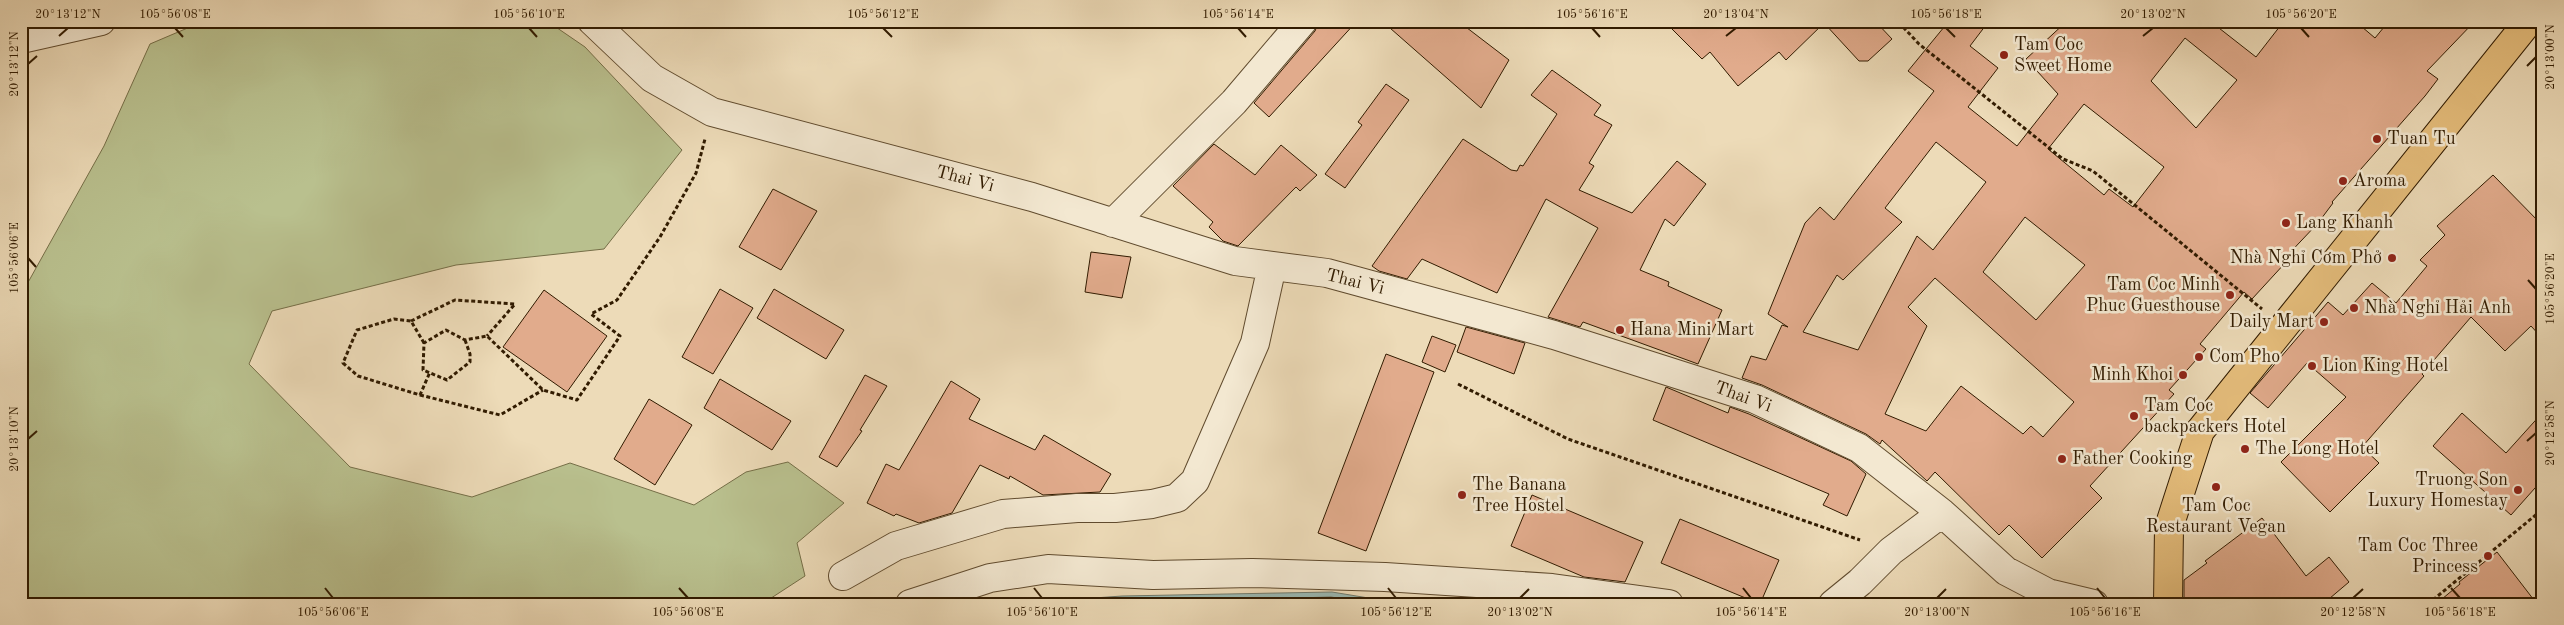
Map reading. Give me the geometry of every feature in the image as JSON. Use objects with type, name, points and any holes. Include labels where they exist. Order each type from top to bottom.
[{"type":"main road","points":[[2168,604],[2169,528],[2200,431],[2529,21]]},
{"type":"street","points":[[21,39],[101,21]]},
{"type":"street","name":"Thai Vi","points":[[592,21],[652,78],[712,112],[1032,197],[1235,261],[1327,273],[1535,330],[1756,399],[1860,448],[1942,512],[2006,571],[2048,593],[2087,604],[2094,604]]},
{"type":"street","points":[[1114,223],[1234,102],[1303,21]]},
{"type":"street","points":[[843,576],[896,546],[1003,514],[1077,508],[1115,508],[1152,504],[1177,498],[1195,481],[1255,343],[1272,266]]},
{"type":"street","points":[[1833,604],[1860,582],[1891,551],[1942,512]]},
{"type":"street","points":[[910,604],[990,578],[1048,569],[1153,574],[1252,573],[1385,577],[1552,588],[1669,604]]},
{"type":"path","points":[[1907,21],[1904,28],[1919,44],[2063,159],[2093,171],[2284,327]]},
{"type":"path","points":[[487,336],[543,390],[577,400],[620,336],[591,314],[617,300],[660,237],[696,173],[712,112]]},
{"type":"path","points":[[464,340],[487,336],[515,304],[455,300],[411,321],[394,320],[357,330],[343,363],[358,376],[420,395],[500,415],[543,390]]},
{"type":"path","points":[[411,321],[424,343],[423,370],[447,380],[470,362],[470,354],[464,340],[446,330],[424,343]]},
{"type":"path","points":[[420,395],[430,372]]},
{"type":"path","points":[[1458,384],[1568,440],[1891,551]]},
{"type":"path","points":[[2428,604],[2543,509]]},
{"type":"green space","points":[[204,21],[547,21],[585,47],[682,150],[604,249],[456,265],[272,311],[249,364],[350,467],[472,497],[570,463],[694,505],[746,472],[788,462],[844,503],[797,543],[805,576],[762,604],[21,604],[21,295],[104,146],[150,44]]},
{"type":"water","points":[[1332,592],[1405,604],[1010,604],[1122,596]]},
{"type":"building","points":[[1319,21],[1357,21],[1269,117],[1254,103],[1315,31]]},
{"type":"building","points":[[1382,21],[1458,21],[1509,60],[1481,108]]},
{"type":"building","points":[[1664,21],[1875,21],[1892,39],[1868,61],[1859,61],[1824,23],[1786,60],[1779,52],[1738,86],[1710,52],[1702,59]]},
{"type":"building","points":[[1949,21],[1989,21],[1970,46],[1998,68],[1968,107],[2017,146],[2058,94],[2026,59],[2067,21],[2210,21],[2256,57],[2284,21],[2355,21],[2375,38],[2389,21],[2475,21],[2427,71],[2438,79],[2425,96],[2332,202],[2318,223],[2283,260],[2286,262],[2252,299],[2244,292],[2200,344],[2206,349],[2169,390],[2174,394],[2090,486],[2102,498],[2042,558],[2009,525],[1999,535],[1935,472],[1927,481],[1882,440],[1880,444],[1866,434],[1762,385],[1742,378],[1751,356],[1766,360],[1782,325],[1788,327],[1768,314],[1805,223],[1820,207],[1834,220],[1934,91],[1908,71]],"holes":[[[2185,38],[2237,80],[2196,128],[2151,81]],[[2084,104],[2164,167],[2133,207],[2109,189],[2104,195],[2048,149]],[[1936,142],[1986,182],[1933,250],[1917,236],[1858,350],[1803,332],[1837,275],[1843,280],[1902,222],[1885,208]],[[2025,217],[2085,265],[2036,320],[1983,272]],[[1935,278],[2074,402],[2043,437],[2031,426],[2023,434],[1961,386],[1926,431],[1885,414],[1927,326],[1908,307]]]},
{"type":"building","points":[[1552,70],[1601,105],[1594,115],[1612,125],[1589,163],[1594,166],[1579,190],[1632,213],[1677,161],[1706,184],[1674,226],[1665,219],[1640,270],[1669,282],[1668,286],[1722,310],[1698,364],[1583,322],[1580,327],[1548,317],[1598,228],[1546,199],[1497,293],[1422,259],[1407,279],[1379,271],[1372,266],[1463,139],[1511,170],[1517,171],[1520,165],[1523,166],[1557,114],[1531,95]]},
{"type":"building","points":[[1386,84],[1409,100],[1345,188],[1325,174],[1362,125],[1358,122]]},
{"type":"building","points":[[1214,144],[1255,175],[1281,145],[1317,175],[1300,191],[1296,187],[1238,246],[1223,241],[1209,227],[1213,222],[1173,186]]},
{"type":"building","points":[[2493,175],[2543,226],[2542,338],[2531,326],[2505,351],[2471,317],[2422,374],[2424,376],[2362,447],[2379,463],[2330,512],[2281,462],[2346,397],[2307,363],[2268,408],[2250,393],[2328,302],[2343,315],[2372,283],[2396,303],[2427,266],[2420,260],[2445,235],[2437,226]]},
{"type":"building","points":[[773,189],[817,211],[781,270],[739,247]]},
{"type":"building","points":[[1091,252],[1131,257],[1122,298],[1085,292]]},
{"type":"building","points":[[720,289],[753,308],[713,374],[682,357]]},
{"type":"building","points":[[774,289],[844,330],[826,359],[757,318]]},
{"type":"building","points":[[544,290],[607,336],[567,392],[503,347]]},
{"type":"building","points":[[1466,327],[1525,343],[1514,374],[1457,352]]},
{"type":"building","points":[[1432,336],[1456,345],[1445,372],[1422,362]]},
{"type":"building","points":[[1386,354],[1434,372],[1366,551],[1318,533]]},
{"type":"building","points":[[865,375],[887,386],[860,430],[862,431],[837,467],[819,457]]},
{"type":"building","points":[[720,379],[791,421],[772,450],[704,408]]},
{"type":"building","points":[[951,381],[980,399],[969,419],[1035,450],[1044,435],[1111,474],[1100,492],[1043,495],[1010,476],[1009,479],[980,465],[952,513],[919,523],[896,514],[894,516],[867,503],[886,464],[899,470]]},
{"type":"building","points":[[1666,387],[1728,413],[1730,407],[1749,414],[1851,461],[1866,474],[1847,516],[1823,505],[1829,494],[1653,420]]},
{"type":"building","points":[[649,399],[692,425],[655,485],[614,459]]},
{"type":"building","points":[[2543,412],[2543,479],[2511,515],[2433,446],[2462,413],[2506,453]]},
{"type":"building","points":[[1532,495],[1643,542],[1625,582],[1584,577],[1511,546]]},
{"type":"building","points":[[2262,518],[2306,576],[2329,557],[2349,582],[2323,604],[2184,604],[2184,580],[2207,563],[2205,561]]},
{"type":"building","points":[[1680,519],[1779,560],[1760,604],[1661,563]]},
{"type":"building","points":[[2497,552],[2537,604],[2436,604],[2460,584],[2459,582]]},
{"type":"place","name":"Tam Coc Sweet Home","points":[[2004,55]]},
{"type":"place","name":"Tuan Tu","points":[[2377,139]]},
{"type":"place","name":"Aroma","points":[[2343,181]]},
{"type":"place","name":"Lang Khanh","points":[[2286,223]]},
{"type":"place","name":"Nhà Nghỉ Cơm Phở","points":[[2392,258]]},
{"type":"place","name":"Tam Coc Minh Phuc Guesthouse","points":[[2230,295]]},
{"type":"place","name":"Nhà Nghỉ Hải Anh","points":[[2354,308]]},
{"type":"place","name":"Daily Mart","points":[[2324,322]]},
{"type":"place","name":"Hana Mini Mart","points":[[1620,330]]},
{"type":"place","name":"Com Pho","points":[[2199,357]]},
{"type":"place","name":"Lion King Hotel","points":[[2312,366]]},
{"type":"place","name":"Minh Khoi","points":[[2183,375]]},
{"type":"place","name":"Tam Coc backpackers Hotel","points":[[2134,416]]},
{"type":"place","name":"The Long Hotel","points":[[2245,449]]},
{"type":"place","name":"Father Cooking","points":[[2062,459]]},
{"type":"place","name":"Tam Coc Restaurant Vegan","points":[[2216,487]]},
{"type":"place","name":"Truong Son Luxury Homestay","points":[[2518,490]]},
{"type":"place","name":"The Banana Tree Hostel","points":[[1462,495]]},
{"type":"place","name":"Tam Coc Three Princess","points":[[2488,556]]}]
